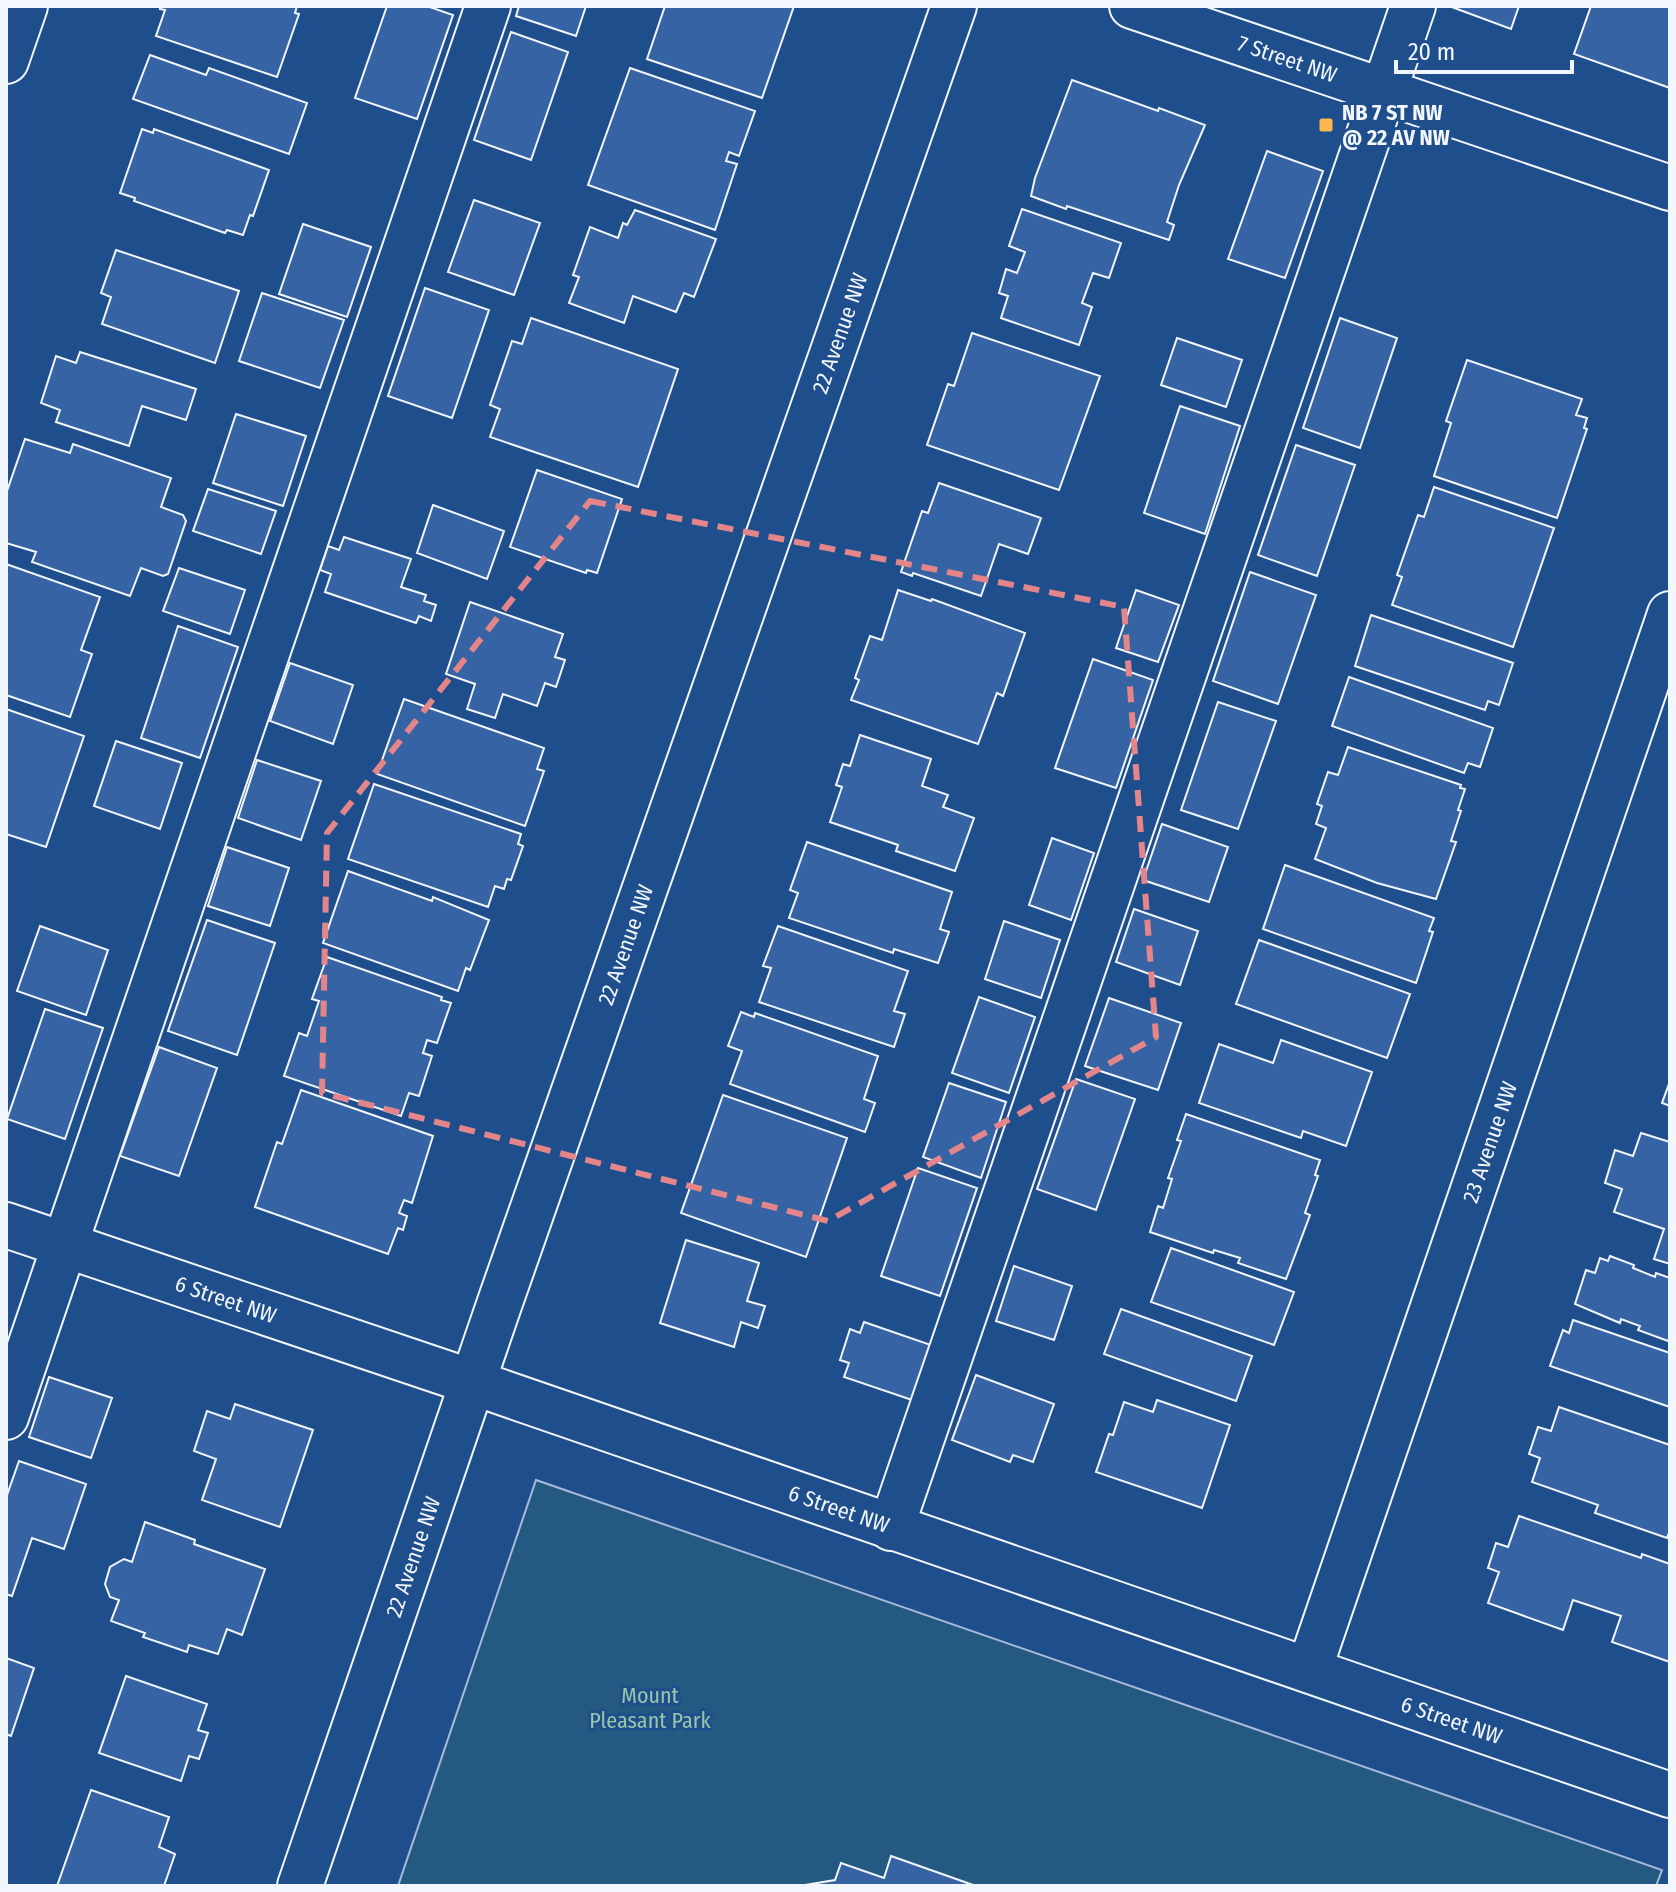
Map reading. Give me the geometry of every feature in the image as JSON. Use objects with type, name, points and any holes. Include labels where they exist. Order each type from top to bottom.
[{"type":"street","points":[[6,61],[25,6]]},
{"type":"street","points":[[6,1417],[488,6]]},
{"type":"street","name":"22 Avenue NW","points":[[300,1886],[472,1382],[954,6]]},
{"type":"street","name":"7 Street NW","points":[[1132,6],[1670,188]]},
{"type":"street","points":[[891,1528],[1413,6]]},
{"type":"street","name":"23 Avenue NW","points":[[1309,1670],[1670,614]]},
{"type":"street","name":"6 Street NW","points":[[6,1225],[472,1382],[1670,1795]]},
{"type":"highlighted area","points":[[590,501],[1124,607],[1156,1037],[828,1221],[322,1093],[327,833]]},
{"type":"green space","name":"Mount Pleasant Park","points":[[536,1480],[1662,1870],[1656,1886],[398,1886]]},
{"type":"building","points":[[161,6],[297,6],[295,13],[299,14],[277,77],[156,36],[165,10],[160,9]]},
{"type":"building","points":[[387,6],[427,6],[453,15],[417,119],[355,98]]},
{"type":"building","points":[[519,6],[586,6],[576,36],[516,16]]},
{"type":"building","points":[[665,6],[794,6],[762,98],[647,59]]},
{"type":"building","points":[[1449,6],[1519,6],[1511,29]]},
{"type":"building","points":[[1591,6],[1670,6],[1670,88],[1574,54]]},
{"type":"building","points":[[511,32],[568,52],[531,160],[474,140]]},
{"type":"building","points":[[150,55],[206,75],[209,68],[307,103],[289,154],[133,99]]},
{"type":"building","points":[[630,68],[755,111],[739,156],[729,152],[726,161],[737,164],[715,230],[588,185]]},
{"type":"building","points":[[1072,80],[1205,125],[1167,222],[1174,225],[1169,240],[1031,196]]},
{"type":"building","points":[[142,129],[153,133],[154,129],[269,170],[243,235],[227,230],[225,233],[134,201],[135,198],[120,193]]},
{"type":"building","points":[[1267,151],[1323,171],[1285,278],[1228,259]]},
{"type":"building","points":[[474,200],[540,223],[514,295],[448,272]]},
{"type":"building","points":[[1022,209],[1121,243],[1109,278],[1093,273],[1082,303],[1092,307],[1079,345],[1001,318],[1008,296],[999,293],[1006,269],[1017,273],[1025,252],[1009,246]]},
{"type":"building","points":[[635,210],[716,239],[694,297],[684,293],[676,312],[633,296],[624,323],[569,303],[579,277],[573,275],[590,227],[618,238],[623,223],[627,225]]},
{"type":"building","points":[[303,224],[371,247],[347,317],[279,294]]},
{"type":"building","points":[[116,250],[239,291],[215,363],[102,324],[111,297],[101,293]]},
{"type":"building","points":[[425,288],[489,310],[452,418],[388,396]]},
{"type":"building","points":[[262,293],[344,320],[320,388],[239,361]]},
{"type":"building","points":[[531,318],[678,369],[638,487],[490,437],[500,409],[490,405],[512,341],[522,344]]},
{"type":"building","points":[[1340,318],[1397,338],[1360,448],[1303,428]]},
{"type":"building","points":[[972,333],[1100,376],[1059,490],[927,445],[948,384],[954,386]]},
{"type":"building","points":[[1177,338],[1242,360],[1226,407],[1161,385]]},
{"type":"building","points":[[80,352],[196,389],[186,420],[142,406],[129,446],[56,422],[60,410],[41,403],[56,356],[76,363]]},
{"type":"building","points":[[1467,360],[1582,399],[1576,415],[1587,418],[1584,428],[1587,429],[1557,518],[1434,476],[1451,423],[1446,421]]},
{"type":"building","points":[[1180,406],[1240,426],[1205,534],[1144,513]]},
{"type":"building","points":[[236,414],[306,436],[283,506],[213,483]]},
{"type":"building","points":[[25,439],[70,453],[73,444],[171,478],[161,507],[183,515],[186,521],[168,574],[163,576],[141,568],[130,596],[32,562],[36,552],[6,543],[6,494]]},
{"type":"building","points":[[1296,445],[1355,465],[1317,576],[1258,555]]},
{"type":"building","points":[[537,470],[622,499],[597,573],[587,570],[586,573],[510,547]]},
{"type":"building","points":[[939,483],[1041,518],[1028,554],[999,544],[981,596],[913,573],[912,576],[901,572],[922,511],[928,513]]},
{"type":"building","points":[[1434,487],[1554,528],[1513,647],[1392,605],[1402,577],[1397,575],[1418,515],[1424,517]]},
{"type":"building","points":[[208,489],[276,511],[261,554],[193,531]]},
{"type":"building","points":[[433,505],[504,531],[487,579],[417,553]]},
{"type":"building","points":[[344,537],[411,559],[401,587],[426,595],[424,601],[436,605],[431,621],[419,616],[416,623],[325,592],[331,574],[320,570],[328,546],[339,550]]},
{"type":"building","points":[[6,564],[100,597],[81,650],[92,654],[70,717],[6,695]]},
{"type":"building","points":[[179,568],[245,590],[230,634],[163,611]]},
{"type":"building","points":[[1250,572],[1316,595],[1278,704],[1213,681]]},
{"type":"building","points":[[898,590],[1025,633],[1003,696],[997,693],[978,744],[851,700],[859,680],[855,678],[870,636],[882,640]]},
{"type":"building","points":[[1136,590],[1179,605],[1158,662],[1116,648]]},
{"type":"building","points":[[470,602],[563,634],[555,657],[565,660],[556,687],[545,683],[537,706],[503,694],[495,718],[467,709],[475,684],[446,674]]},
{"type":"building","points":[[1371,615],[1513,663],[1499,705],[1488,701],[1485,710],[1355,666]]},
{"type":"building","points":[[178,626],[238,647],[200,758],[141,738]]},
{"type":"building","points":[[1093,659],[1153,680],[1116,788],[1055,768]]},
{"type":"building","points":[[290,663],[353,685],[333,744],[270,721]]},
{"type":"building","points":[[1349,677],[1493,728],[1480,767],[1468,763],[1464,773],[1332,726]]},
{"type":"building","points":[[404,699],[544,748],[537,769],[544,771],[525,826],[377,774]]},
{"type":"building","points":[[1218,702],[1276,721],[1238,829],[1181,810]]},
{"type":"building","points":[[6,709],[84,736],[46,847],[6,834]]},
{"type":"building","points":[[860,735],[931,759],[922,786],[948,795],[943,807],[974,818],[955,871],[896,851],[898,845],[830,822],[842,787],[836,785],[843,764],[850,766]]},
{"type":"building","points":[[116,741],[182,763],[160,829],[94,806]]},
{"type":"building","points":[[1348,747],[1461,785],[1460,788],[1465,789],[1451,841],[1456,842],[1436,899],[1377,883],[1315,859],[1326,828],[1316,824],[1322,806],[1317,804],[1328,772],[1338,775]]},
{"type":"building","points":[[257,760],[321,781],[301,840],[238,818]]},
{"type":"building","points":[[374,784],[521,834],[518,844],[523,846],[511,880],[507,879],[504,889],[495,886],[488,907],[348,859]]},
{"type":"building","points":[[1162,824],[1228,847],[1209,902],[1143,880]]},
{"type":"building","points":[[1052,838],[1094,853],[1071,920],[1029,905]]},
{"type":"building","points":[[807,842],[952,892],[940,929],[949,932],[938,963],[894,949],[893,953],[789,918],[798,893],[790,890]]},
{"type":"building","points":[[227,847],[289,868],[270,926],[208,906]]},
{"type":"building","points":[[1285,865],[1434,918],[1429,931],[1433,932],[1416,983],[1263,929]]},
{"type":"building","points":[[348,871],[432,901],[433,897],[489,920],[470,970],[466,968],[458,991],[323,943]]},
{"type":"building","points":[[1134,909],[1198,931],[1180,985],[1116,962]]},
{"type":"building","points":[[207,920],[275,943],[237,1055],[168,1031]]},
{"type":"building","points":[[1004,921],[1060,940],[1041,998],[985,979]]},
{"type":"building","points":[[40,926],[108,950],[86,1015],[17,991]]},
{"type":"building","points":[[778,926],[908,971],[894,1011],[905,1014],[894,1047],[759,1002],[771,968],[763,966]]},
{"type":"building","points":[[1259,940],[1410,994],[1387,1058],[1236,1004]]},
{"type":"building","points":[[327,957],[442,997],[441,1000],[451,1003],[437,1043],[427,1040],[423,1053],[432,1056],[419,1096],[409,1093],[401,1116],[284,1076],[299,1033],[307,1036],[319,1001],[312,999]]},
{"type":"building","points":[[979,997],[1035,1017],[1009,1093],[952,1073]]},
{"type":"building","points":[[1109,998],[1181,1023],[1158,1090],[1085,1066]]},
{"type":"building","points":[[45,1009],[103,1028],[65,1139],[7,1119]]},
{"type":"building","points":[[741,1012],[754,1017],[755,1013],[878,1056],[864,1099],[875,1103],[865,1132],[730,1084],[742,1051],[728,1046]]},
{"type":"building","points":[[1281,1040],[1372,1072],[1346,1146],[1303,1131],[1301,1138],[1199,1103],[1219,1044],[1273,1063]]},
{"type":"building","points":[[159,1047],[217,1068],[179,1176],[120,1156]]},
{"type":"building","points":[[1076,1079],[1135,1099],[1096,1210],[1037,1189]]},
{"type":"building","points":[[1670,1081],[1670,1106],[1662,1103]]},
{"type":"building","points":[[949,1083],[1006,1102],[981,1178],[923,1157]]},
{"type":"building","points":[[301,1090],[433,1136],[412,1203],[404,1200],[399,1213],[407,1216],[403,1230],[398,1228],[388,1254],[255,1207],[277,1142],[282,1144]]},
{"type":"building","points":[[723,1095],[847,1138],[806,1257],[681,1213]]},
{"type":"building","points":[[1186,1114],[1320,1160],[1315,1175],[1318,1176],[1305,1213],[1310,1215],[1286,1279],[1238,1263],[1240,1258],[1214,1250],[1213,1253],[1150,1232],[1158,1206],[1163,1208],[1172,1179],[1168,1178],[1181,1141],[1177,1140]]},
{"type":"building","points":[[1641,1133],[1670,1142],[1670,1264],[1654,1259],[1664,1229],[1614,1212],[1622,1189],[1605,1183],[1615,1150],[1633,1156]]},
{"type":"building","points":[[918,1168],[977,1188],[940,1296],[881,1276]]},
{"type":"building","points":[[686,1240],[759,1263],[747,1301],[765,1306],[758,1328],[741,1322],[734,1347],[660,1323]]},
{"type":"building","points":[[1171,1248],[1294,1292],[1274,1345],[1151,1302]]},
{"type":"building","points":[[1610,1256],[1655,1277],[1656,1273],[1670,1278],[1668,1341],[1638,1330],[1640,1326],[1621,1319],[1620,1323],[1575,1304],[1586,1270],[1595,1273],[1600,1258],[1608,1261]]},
{"type":"building","points":[[1014,1266],[1072,1286],[1054,1340],[996,1321]]},
{"type":"building","points":[[1121,1309],[1252,1356],[1236,1401],[1104,1354]]},
{"type":"building","points":[[1573,1320],[1670,1353],[1670,1407],[1550,1366],[1563,1330],[1569,1333]]},
{"type":"building","points":[[864,1322],[931,1345],[912,1400],[844,1377],[849,1363],[840,1360],[850,1329],[860,1333]]},
{"type":"building","points":[[976,1375],[1054,1404],[1033,1462],[1013,1455],[1010,1462],[952,1440]]},
{"type":"building","points":[[49,1377],[112,1398],[91,1458],[29,1437]]},
{"type":"building","points":[[1157,1400],[1230,1425],[1202,1508],[1096,1472],[1124,1402],[1153,1412]]},
{"type":"building","points":[[235,1404],[313,1430],[280,1527],[202,1500],[216,1459],[194,1451],[207,1411],[230,1419]]},
{"type":"building","points":[[1559,1407],[1670,1445],[1670,1530],[1667,1538],[1595,1513],[1598,1505],[1532,1482],[1540,1458],[1529,1454],[1538,1427],[1551,1431]]},
{"type":"building","points":[[19,1461],[86,1484],[64,1549],[32,1538],[12,1596],[6,1594],[6,1498]]},
{"type":"building","points":[[1519,1516],[1641,1558],[1642,1554],[1670,1564],[1670,1662],[1612,1642],[1621,1616],[1573,1600],[1563,1630],[1488,1603],[1499,1572],[1488,1568],[1496,1543],[1508,1547]]},
{"type":"building","points":[[145,1522],[195,1540],[194,1544],[265,1569],[242,1635],[227,1629],[218,1654],[189,1645],[187,1652],[143,1637],[145,1633],[111,1621],[119,1600],[110,1597],[105,1584],[110,1567],[124,1559],[132,1562]]},
{"type":"building","points":[[6,1658],[34,1668],[11,1736],[6,1734]]},
{"type":"building","points":[[126,1676],[207,1704],[198,1730],[208,1733],[199,1759],[189,1756],[181,1781],[99,1753]]},
{"type":"building","points":[[91,1790],[169,1817],[159,1847],[175,1854],[164,1886],[57,1886]]},
{"type":"building","points":[[891,1856],[976,1886],[799,1886],[835,1880],[841,1863],[884,1878]]},
{"type":"place","name":"NB 7 ST NW @ 22 AV NW","points":[[1326,125]]}]
